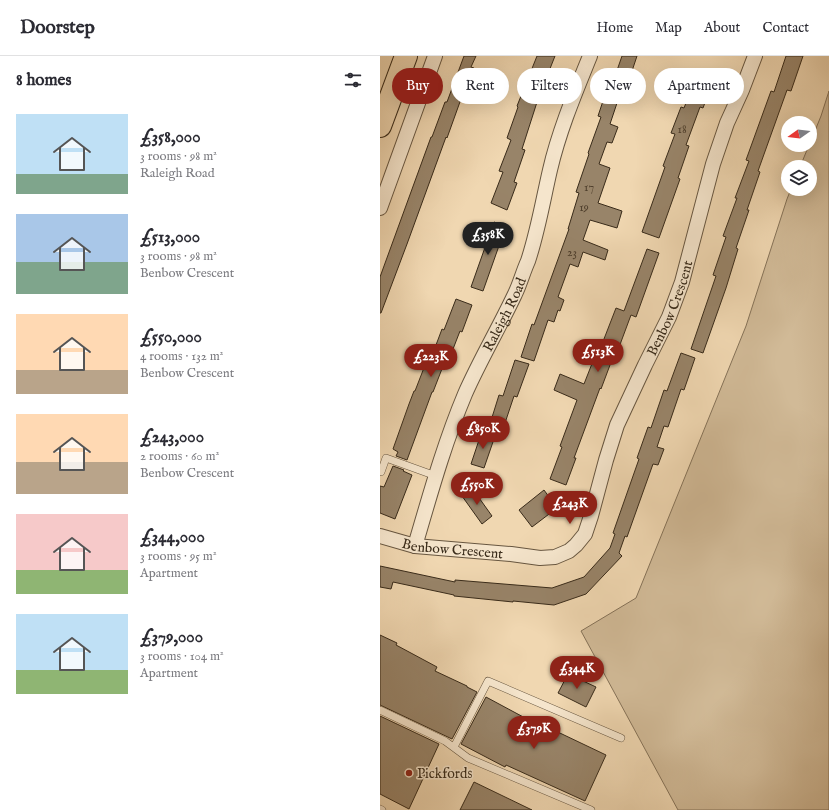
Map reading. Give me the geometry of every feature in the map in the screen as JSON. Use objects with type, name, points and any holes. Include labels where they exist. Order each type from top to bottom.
[{"type":"main road","points":[[380,126],[406,56]]},
{"type":"street","points":[[380,208],[436,56]]},
{"type":"street","name":"Raleigh Road","points":[[415,546],[449,435],[476,370],[515,294],[528,259],[540,216],[550,169],[563,125],[590,56]]},
{"type":"street","name":"Benbow Crescent","points":[[380,536],[415,546],[511,554],[540,558],[555,557],[576,546],[585,534],[617,426],[669,317],[682,282],[713,164],[727,123],[755,56]]},
{"type":"lane","points":[[381,472],[386,458],[436,476]]},
{"type":"lane","points":[[454,747],[488,681],[621,738]]},
{"type":"lane","points":[[380,710],[445,741],[468,758],[591,810]]},
{"type":"shaded area","points":[[829,91],[829,810],[678,810],[581,631],[636,598],[746,326],[788,196],[817,196],[817,160],[803,160],[806,152],[817,152],[817,126]]},
{"type":"building","points":[[464,56],[476,56],[471,67],[474,68],[460,68]]},
{"type":"building","points":[[537,56],[555,56],[550,68],[532,68]]},
{"type":"building","points":[[622,56],[637,56],[633,68],[618,68]]},
{"type":"building","points":[[786,56],[803,56],[791,91],[787,90],[758,171],[760,172],[736,248],[738,249],[703,353],[691,349],[716,276],[713,275],[726,237],[723,236],[749,161],[746,160],[771,91],[774,92]]},
{"type":"building","points":[[451,91],[451,104],[459,104],[380,313],[380,277],[431,137],[445,102],[447,102]]},
{"type":"building","points":[[518,104],[536,104],[522,149],[525,150],[514,182],[517,183],[507,210],[491,203],[503,172],[499,171],[511,140],[507,138],[518,107]]},
{"type":"building","points":[[602,104],[617,104],[610,124],[618,127],[612,143],[607,142],[599,164],[610,168],[598,203],[622,211],[617,228],[590,220],[583,240],[608,250],[605,260],[583,252],[578,267],[570,264],[558,297],[564,300],[560,311],[558,310],[554,322],[548,320],[534,361],[521,357],[532,324],[534,325],[569,229],[579,193],[576,192],[601,117],[598,116]]},
{"type":"building","points":[[686,104],[704,104],[703,108],[700,107],[686,145],[689,146],[678,178],[680,179],[659,238],[642,232],[675,134],[671,133],[681,107],[684,108]]},
{"type":"building","points":[[494,222],[506,226],[483,291],[471,287]]},
{"type":"building","points":[[647,249],[659,253],[636,317],[631,315],[615,358],[613,357],[601,389],[600,388],[574,458],[576,458],[566,485],[550,479],[562,447],[560,446],[577,400],[554,390],[560,374],[584,384],[595,356],[597,357],[616,308],[624,311]]},
{"type":"building","points":[[456,299],[472,305],[462,332],[460,331],[448,362],[445,361],[432,392],[407,460],[396,456],[398,452],[393,449],[427,360],[430,361],[442,329],[444,330]]},
{"type":"building","points":[[681,353],[695,358],[684,390],[681,389],[668,427],[664,426],[657,447],[664,449],[658,465],[653,464],[627,537],[625,536],[619,553],[622,556],[586,594],[554,605],[454,596],[393,582],[391,589],[380,587],[380,566],[455,582],[455,580],[552,588],[584,577],[610,548],[615,534],[613,533],[639,459],[637,458],[648,427],[651,428],[664,390],[667,391]]},
{"type":"building","points":[[515,360],[529,364],[517,397],[514,396],[502,432],[489,427],[499,395],[503,396]]},
{"type":"building","points":[[482,431],[495,436],[484,468],[471,464]]},
{"type":"building","points":[[393,466],[412,475],[395,519],[380,513],[380,486],[384,487]]},
{"type":"building","points":[[472,488],[492,516],[482,524],[462,496]]},
{"type":"building","points":[[544,490],[557,508],[532,527],[519,510]]},
{"type":"building","points":[[380,635],[397,643],[396,645],[437,667],[435,671],[477,692],[452,739],[380,705]]},
{"type":"building","points":[[568,674],[596,687],[586,707],[558,693]]},
{"type":"building","points":[[486,697],[540,726],[541,724],[606,755],[585,801],[506,765],[505,767],[461,744]]},
{"type":"building","points":[[380,716],[439,744],[409,809],[380,794]]},
{"type":"building","name":"Pickfords","points":[[474,782],[532,810],[460,810]]},
{"type":"place","name":"Pickfords","points":[[409,773]]}]
